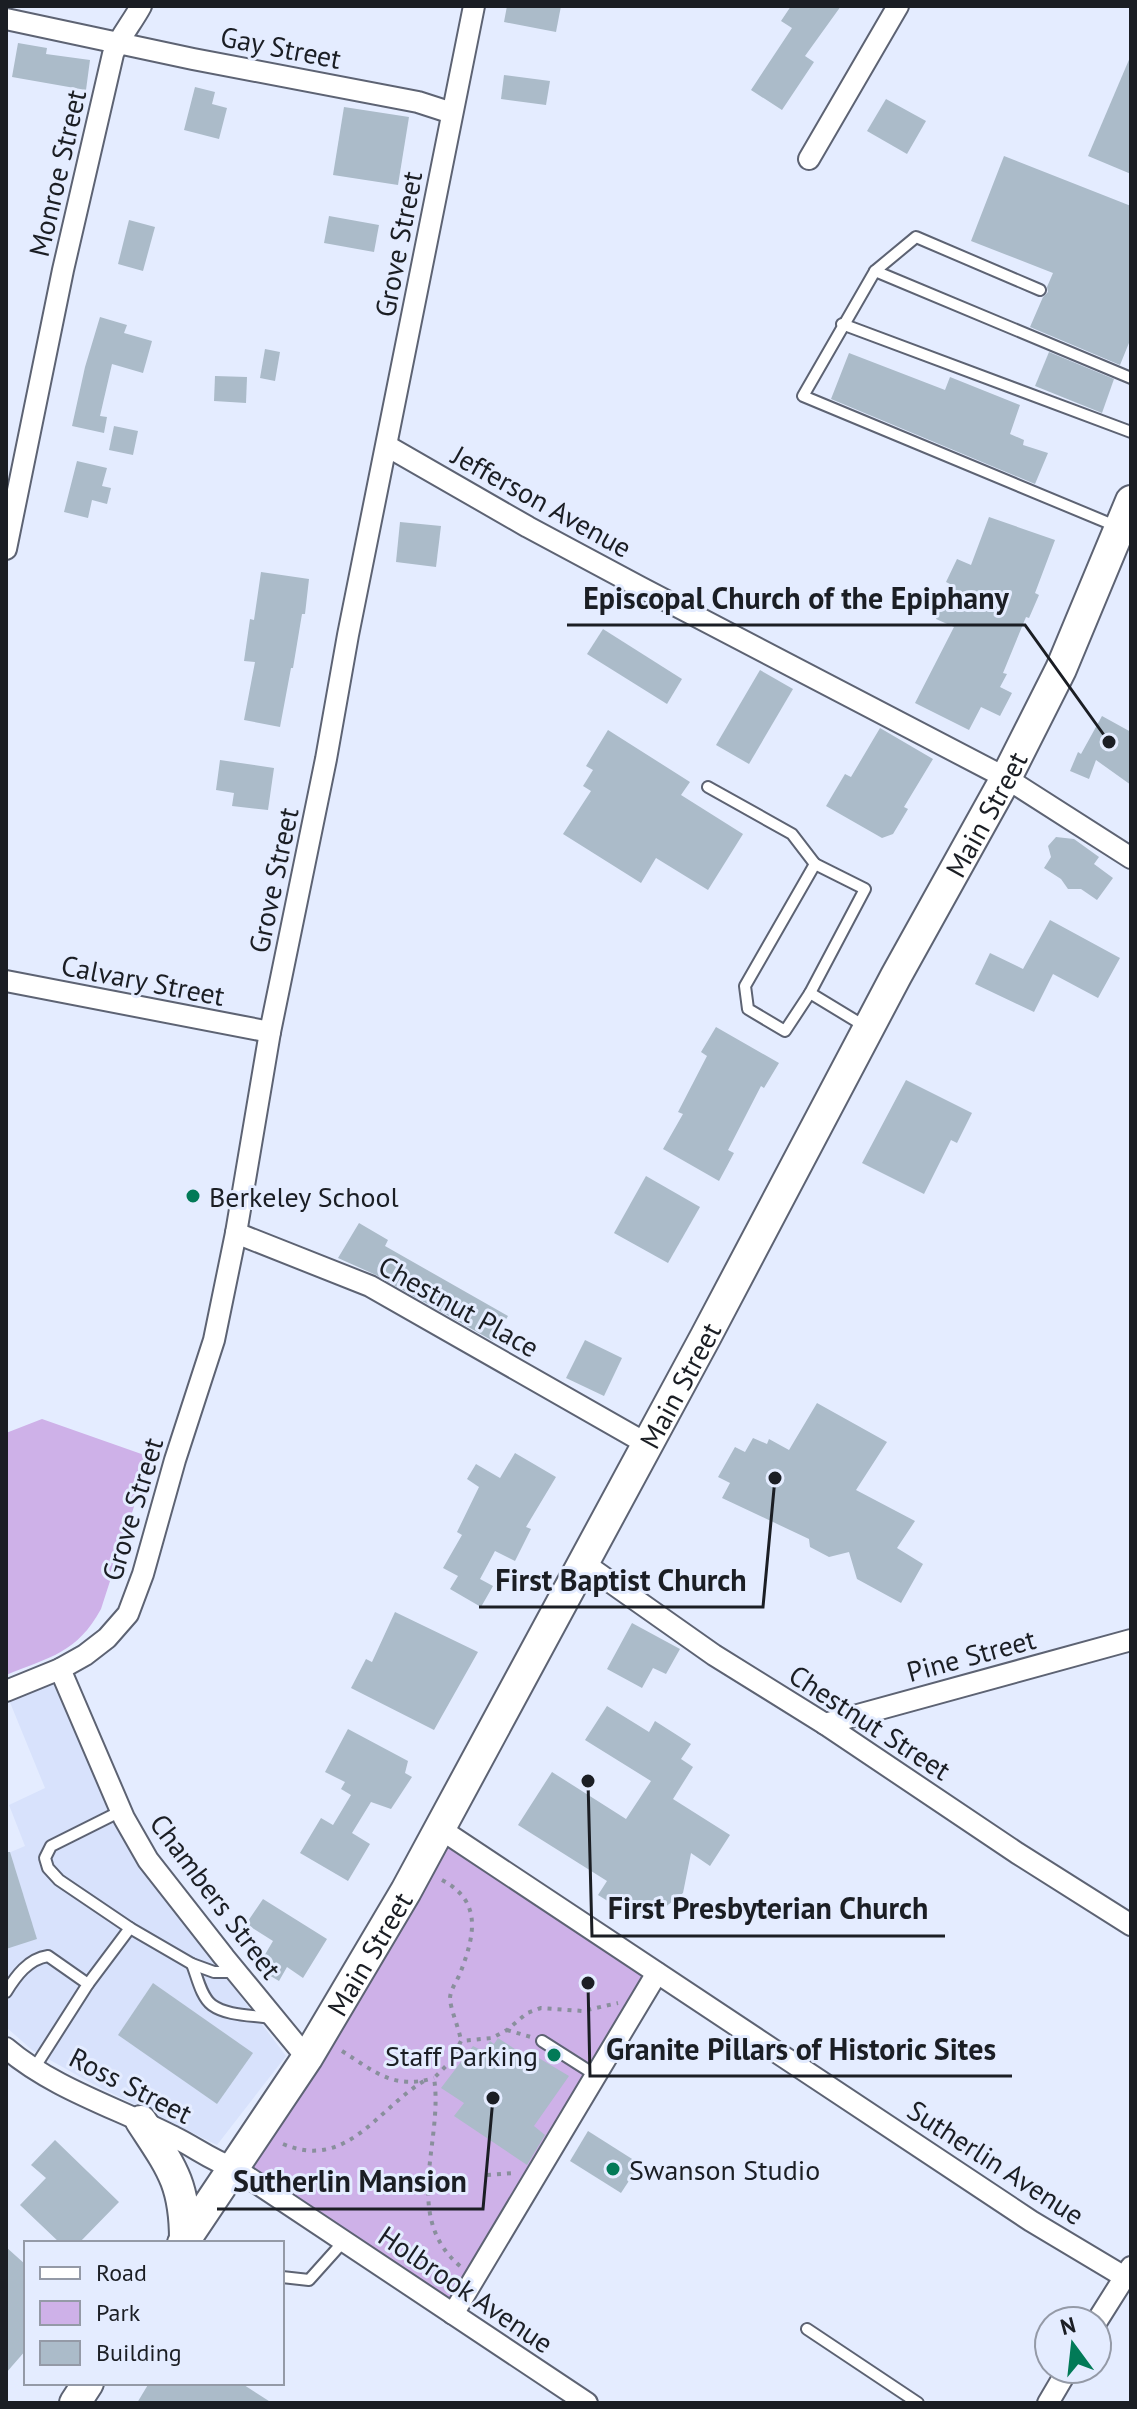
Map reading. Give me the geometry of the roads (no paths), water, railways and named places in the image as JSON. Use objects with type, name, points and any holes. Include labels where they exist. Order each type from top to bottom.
[{"type":"main road","name":"Main Street","points":[[185,2241],[307,2058],[364,1964],[439,1828],[868,1028],[1006,778],[1061,669],[1125,514]]},
{"type":"main road","points":[[141,2121],[168,2161],[180,2189],[184,2241]]},
{"type":"main road","points":[[75,2403],[87,2385]]},
{"type":"street","name":"Monroe Street","points":[[6,549],[63,270],[117,43],[141,6]]},
{"type":"street","name":"Grove Street","points":[[6,1691],[85,1655],[107,1638],[128,1614],[214,1340],[236,1233],[270,1032],[474,6]]},
{"type":"street","points":[[809,159],[898,6]]},
{"type":"street","name":"Gay Street","points":[[6,19],[418,102],[452,113]]},
{"type":"street","name":"Jefferson Avenue","points":[[387,446],[584,557],[1006,778],[1131,858]]},
{"type":"street","name":"Calvary Street","points":[[6,981],[270,1032]]},
{"type":"street","name":"Chestnut Place","points":[[236,1233],[370,1286],[647,1444]]},
{"type":"street","name":"Chestnut Street","points":[[582,1562],[714,1655],[825,1724],[1017,1853],[1131,1925]]},
{"type":"street","name":"Pine Street","points":[[825,1724],[1131,1640]]},
{"type":"street","name":"Chambers Street","points":[[60,1669],[121,1811],[161,1877],[307,2058]]},
{"type":"street","name":"Sutherlin Avenue","points":[[439,1828],[1031,2221],[1127,2271]]},
{"type":"street","points":[[453,2314],[657,1973]]},
{"type":"street","name":"Ross Street","points":[[8,2053],[75,2092],[234,2168]]},
{"type":"street","name":"Holbrook Avenue","points":[[234,2168],[587,2403]]},
{"type":"street","points":[[1107,2305],[1127,2271]]},
{"type":"street","points":[[1048,2403],[1059,2385]]},
{"type":"lane","points":[[1040,290],[916,237],[875,271],[803,396],[1125,514]]},
{"type":"lane","points":[[875,271],[1131,378]]},
{"type":"lane","points":[[842,324],[1131,432]]},
{"type":"lane","points":[[708,787],[792,834],[815,864],[865,889],[810,993],[785,1031],[748,1009],[745,986],[815,864]]},
{"type":"lane","points":[[810,993],[868,1028]]},
{"type":"lane","points":[[121,1811],[51,1846],[45,1858],[48,1868],[64,1884],[192,1964],[214,1972],[236,1972]]},
{"type":"lane","points":[[35,2067],[88,1984],[130,1928]]},
{"type":"lane","points":[[6,1992],[17,1975],[37,1958],[48,1956],[88,1984]]},
{"type":"lane","points":[[192,1964],[212,2005],[231,2012],[275,2018]]},
{"type":"lane","points":[[542,2041],[597,2076]]},
{"type":"lane","points":[[284,2277],[309,2280],[344,2241]]},
{"type":"lane","points":[[807,2329],[918,2403]]},
{"type":"place","name":"Episcopal Church of the Epiphany","points":[[1109,742]]},
{"type":"place","name":"Berkeley School","points":[[193,1196]]},
{"type":"place","name":"First Baptist Church","points":[[775,1478]]},
{"type":"place","name":"First Presbyterian Church","points":[[588,1781]]},
{"type":"place","name":"Granite Pillars of Historic Sites","points":[[588,1983]]},
{"type":"place","name":"Staff Parking","points":[[554,2055]]},
{"type":"place","name":"Sutherlin Mansion","points":[[493,2098]]},
{"type":"place","name":"Swanson Studio","points":[[613,2169]]}]
